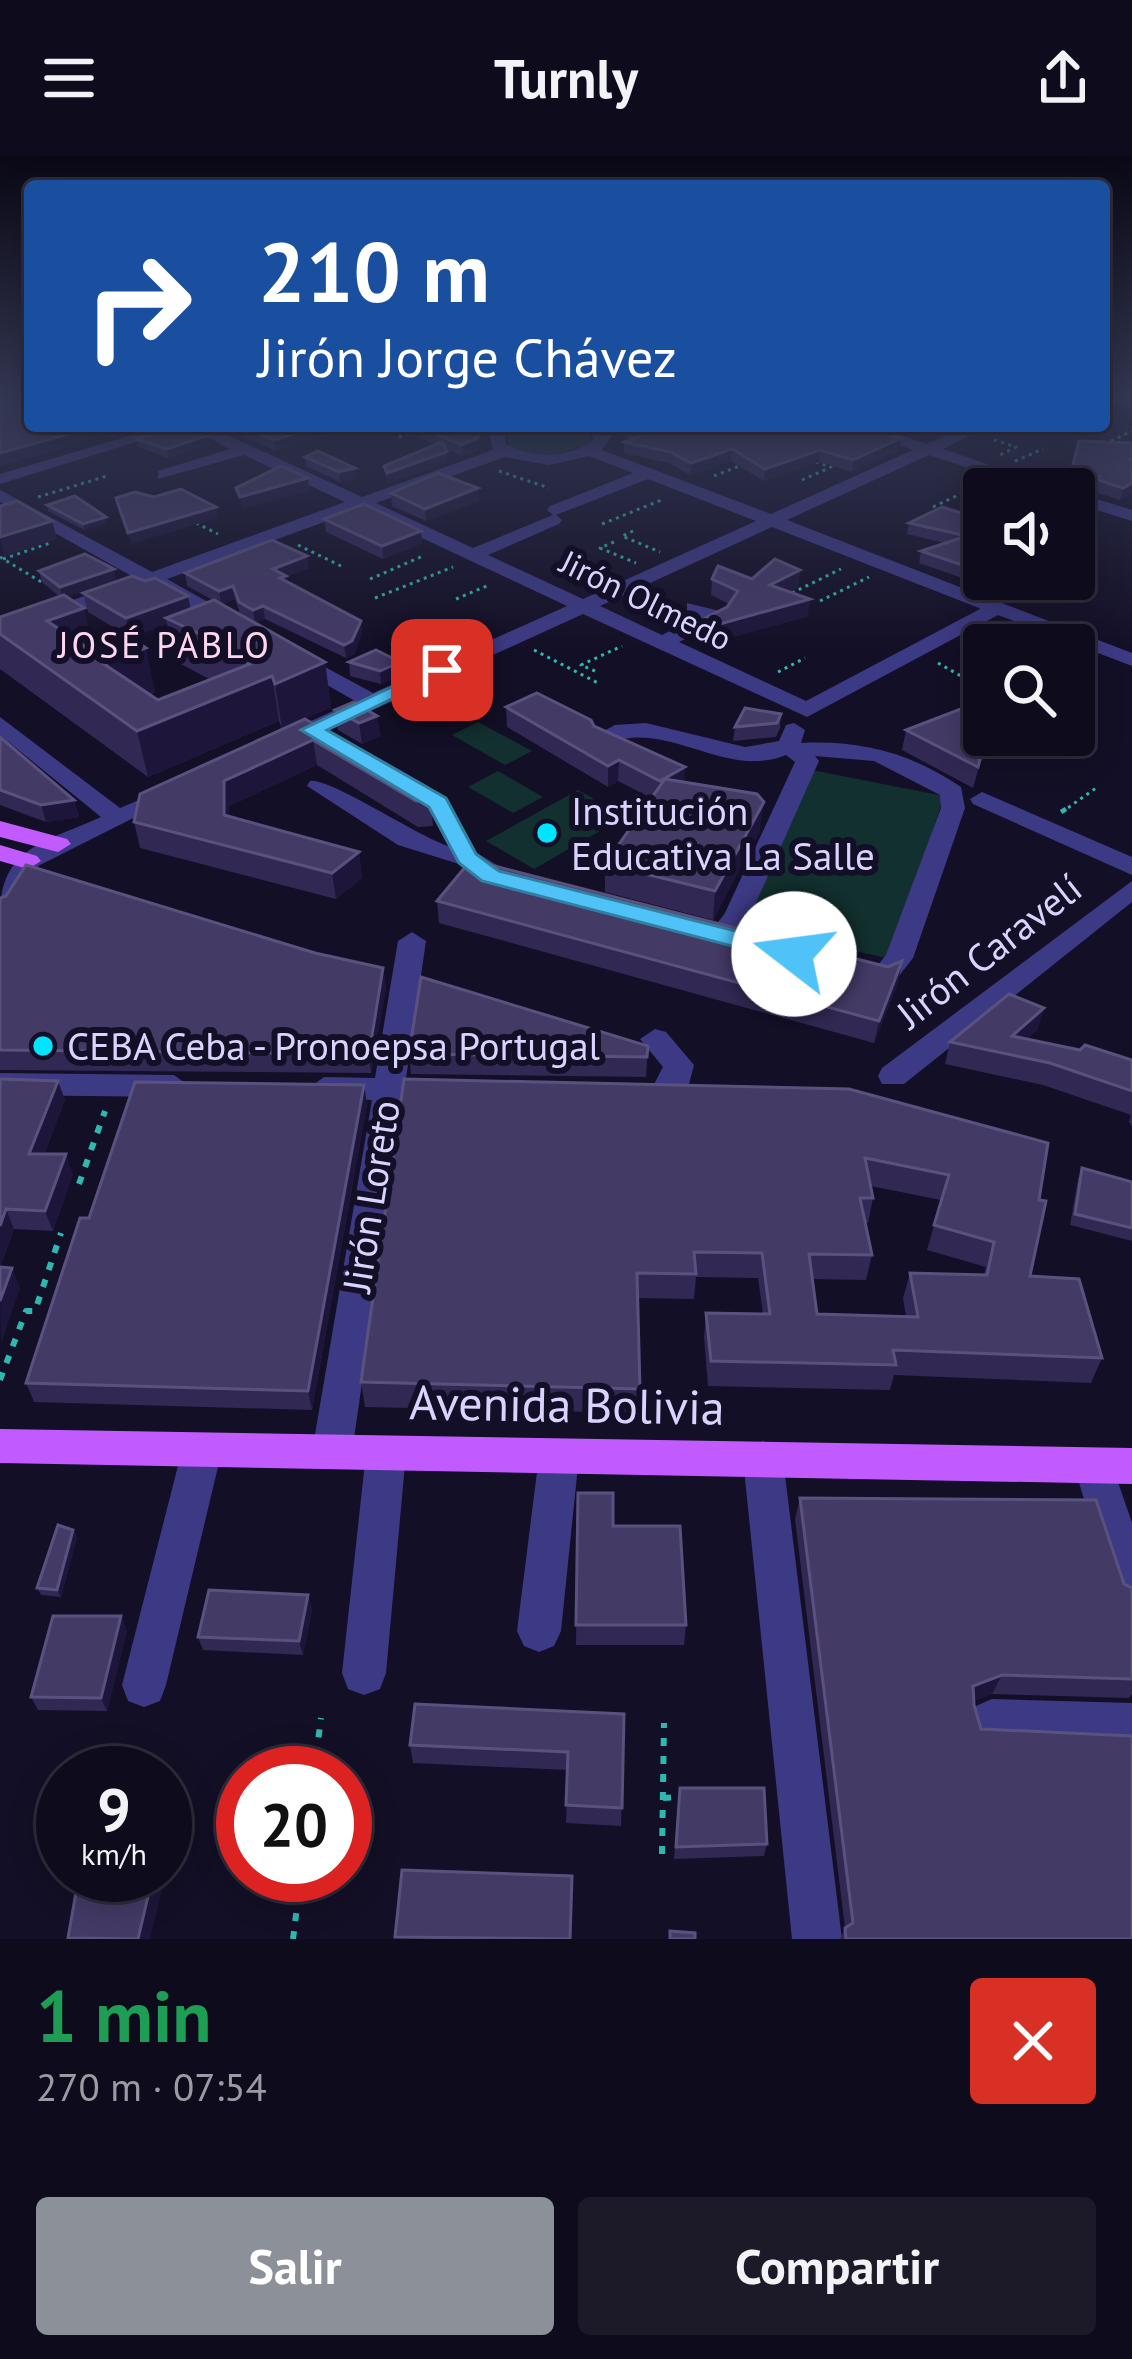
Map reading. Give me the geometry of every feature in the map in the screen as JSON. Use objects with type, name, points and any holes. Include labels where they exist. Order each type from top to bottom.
[{"type":"main road","points":[[0,829],[58,844]]},
{"type":"main road","points":[[0,853],[10,884]]},
{"type":"main road","name":"Avenida Bolivia","points":[[2,1451],[202,1450],[1113,1466]]},
{"type":"street","name":"Jirón Olmedo","points":[[316,481],[807,710]]},
{"type":"street","points":[[0,633],[420,481]]},
{"type":"street","points":[[477,556],[630,481]]},
{"type":"street","points":[[669,481],[1132,660]]},
{"type":"street","points":[[268,749],[858,481]]},
{"type":"street","points":[[8,500],[373,702]]},
{"type":"street","points":[[1095,504],[1132,516]]},
{"type":"street","points":[[794,747],[807,710],[915,653],[995,600]]},
{"type":"street","points":[[694,607],[738,626]]},
{"type":"street","points":[[653,639],[717,616]]},
{"type":"street","points":[[0,724],[118,818]]},
{"type":"street","points":[[656,762],[604,738],[631,728],[764,757],[794,747],[865,749],[906,761],[952,792],[953,808],[899,958],[885,975],[825,962]]},
{"type":"street","points":[[311,730],[438,803],[467,858],[490,876],[532,887]]},
{"type":"street","points":[[678,926],[733,937],[807,761],[794,747]]},
{"type":"street","points":[[319,786],[398,838],[429,852],[467,858]]},
{"type":"street","points":[[10,884],[58,844],[182,788]]},
{"type":"street","points":[[982,799],[1132,867]]},
{"type":"street","name":"Jirón Caravelí","points":[[893,1076],[1132,889]]},
{"type":"street","name":"Jirón Loreto","points":[[332,1452],[412,941]]},
{"type":"street","points":[[655,1039],[679,1065],[677,1080],[654,1092],[713,1093]]},
{"type":"street","points":[[0,1084],[204,1086]]},
{"type":"street","points":[[295,1088],[480,1090]]},
{"type":"street","points":[[144,1685],[202,1450]]},
{"type":"street","points":[[364,1673],[386,1453]]},
{"type":"street","points":[[539,1631],[559,1456]]},
{"type":"street","points":[[763,1460],[817,1939]]},
{"type":"street","points":[[1113,1466],[1132,1589]]},
{"type":"street","points":[[992,1722],[1132,1726]]},
{"type":"path","points":[[8,500],[86,481]]},
{"type":"path","points":[[531,481],[549,488]]},
{"type":"path","points":[[602,524],[706,481]]},
{"type":"path","points":[[934,507],[963,493]]},
{"type":"path","points":[[183,517],[240,546]]},
{"type":"path","points":[[633,531],[622,536],[682,561]]},
{"type":"path","points":[[274,533],[341,566]]},
{"type":"path","points":[[2,558],[73,536]]},
{"type":"path","points":[[614,542],[600,548],[658,572]]},
{"type":"path","points":[[370,579],[452,544]]},
{"type":"path","points":[[375,598],[477,556]]},
{"type":"path","points":[[792,593],[866,557]]},
{"type":"path","points":[[2,558],[43,583]]},
{"type":"path","points":[[820,601],[889,566]]},
{"type":"path","points":[[455,599],[516,574]]},
{"type":"path","points":[[512,638],[598,683]]},
{"type":"path","points":[[595,671],[581,665],[653,639]]},
{"type":"path","points":[[915,653],[963,678]]},
{"type":"path","points":[[1042,826],[1096,788]]},
{"type":"path","points":[[79,1184],[115,1085]]},
{"type":"path","points":[[0,1380],[26,1311],[34,1311],[61,1233]]},
{"type":"path","points":[[317,1746],[321,1718]]},
{"type":"path","points":[[662,1854],[664,1723]]},
{"type":"path","points":[[663,1798],[686,1797]]},
{"type":"path","points":[[293,1939],[298,1902]]},
{"type":"green space","points":[[478,722],[532,751],[505,765],[452,735]]},
{"type":"green space","points":[[812,770],[944,796],[891,959],[741,926]]},
{"type":"green space","points":[[498,771],[543,797],[513,813],[468,787]]},
{"type":"green space","points":[[578,790],[626,816],[534,869],[486,841]]},
{"type":"building","points":[[250,481],[297,481],[240,497],[236,488]]},
{"type":"building","points":[[419,481],[460,481],[478,488],[425,509],[391,493]]},
{"type":"building","points":[[1102,481],[1132,481],[1123,488]]},
{"type":"building","points":[[181,489],[216,507],[128,533],[116,498],[135,492],[154,497]]},
{"type":"building","points":[[75,496],[106,517],[83,524],[47,505]]},
{"type":"building","points":[[17,501],[52,521],[0,537],[0,506]]},
{"type":"building","points":[[364,504],[421,531],[382,546],[324,519]]},
{"type":"building","points":[[942,507],[963,514],[963,535],[909,523]]},
{"type":"building","points":[[963,537],[963,565],[921,551]]},
{"type":"building","points":[[272,540],[307,556],[273,569],[286,576],[280,578],[361,621],[352,641],[344,645],[263,606],[253,610],[239,602],[233,586],[219,591],[185,573]]},
{"type":"building","points":[[85,554],[114,569],[60,587],[39,571]]},
{"type":"building","points":[[775,559],[800,570],[770,585],[810,599],[702,629],[699,621],[727,607],[738,591],[712,579],[718,566],[752,579]]},
{"type":"building","points":[[132,576],[145,581],[155,578],[188,596],[126,618],[83,593]]},
{"type":"building","points":[[64,595],[84,608],[47,621],[86,647],[123,633],[146,648],[104,664],[158,700],[250,664],[228,652],[233,650],[166,618],[214,600],[325,662],[275,684],[272,676],[137,731],[0,634],[0,617]]},
{"type":"building","points":[[376,650],[400,662],[380,671],[349,662]]},
{"type":"building","points":[[537,693],[591,720],[594,726],[685,767],[660,781],[619,760],[608,766],[506,707]]},
{"type":"building","points":[[354,702],[377,716],[359,723],[335,710]]},
{"type":"building","points":[[745,708],[781,714],[777,723],[735,727]]},
{"type":"building","points":[[963,708],[963,756],[981,756],[978,767],[906,730]]},
{"type":"building","points":[[305,719],[423,785],[431,801],[416,801],[313,740],[224,781],[224,815],[359,852],[332,873],[134,822],[140,794]]},
{"type":"building","points":[[0,737],[74,800],[41,805],[0,790]]},
{"type":"building","points":[[665,779],[757,794],[764,802],[715,891],[605,864]]},
{"type":"building","points":[[471,860],[888,967],[902,961],[879,1021],[437,901]]},
{"type":"building","points":[[26,865],[315,953],[383,968],[369,1054],[0,1050],[0,898]]},
{"type":"building","points":[[421,977],[648,1046],[647,1057],[409,1054]]},
{"type":"building","points":[[1009,994],[1044,1008],[1012,1036],[1080,1050],[1085,1045],[1132,1060],[1132,1091],[1050,1063],[950,1042]]},
{"type":"building","points":[[0,1079],[58,1081],[29,1154],[66,1154],[45,1211],[6,1209],[0,1226]]},
{"type":"building","points":[[404,1079],[849,1089],[1048,1143],[1039,1200],[1046,1201],[1030,1276],[1079,1279],[1102,1358],[893,1350],[896,1365],[711,1361],[706,1313],[770,1314],[762,1253],[694,1252],[696,1274],[637,1273],[640,1389],[361,1382]],"holes":[[[865,1158],[949,1175],[934,1225],[994,1242],[987,1275],[910,1273],[918,1317],[817,1314],[809,1254],[872,1255],[860,1198],[873,1198]]]},
{"type":"building","points":[[135,1082],[364,1085],[308,1391],[26,1383],[80,1218],[89,1218]]},
{"type":"building","points":[[1082,1168],[1132,1182],[1132,1228],[1075,1214]]},
{"type":"building","points":[[0,1267],[12,1268],[0,1301]]},
{"type":"building","points":[[578,1493],[613,1493],[613,1526],[680,1526],[686,1625],[576,1625]]},
{"type":"building","points":[[800,1498],[1096,1500],[1124,1584],[1132,1588],[1132,1679],[1002,1675],[973,1686],[974,1705],[981,1729],[1132,1736],[1132,1939],[846,1939],[845,1928],[853,1923]]},
{"type":"building","points":[[58,1525],[73,1530],[57,1590],[37,1588]]},
{"type":"building","points":[[209,1590],[308,1595],[299,1641],[198,1637]]},
{"type":"building","points":[[53,1616],[121,1616],[101,1698],[31,1697]]},
{"type":"building","points":[[415,1704],[624,1714],[622,1808],[566,1805],[568,1752],[410,1745]]},
{"type":"building","points":[[680,1788],[764,1788],[767,1844],[676,1847]]},
{"type":"building","points":[[402,1870],[572,1876],[570,1939],[395,1937]]},
{"type":"building","points":[[74,1902],[147,1902],[138,1939],[68,1938]]},
{"type":"building","points":[[670,1931],[695,1933],[695,1939],[670,1939]]},
{"type":"place","name":"Institución Educativa La Salle","points":[[547,833]]},
{"type":"place","name":"CEBA Ceba - Pronoepsa Portugal","points":[[43,1046]]},
{"type":"district","name":"JOSÉ PABLO","points":[[165,645]]},
{"type":"route","points":[[442,670],[311,730],[438,803],[467,858],[490,876],[794,954]]}]
